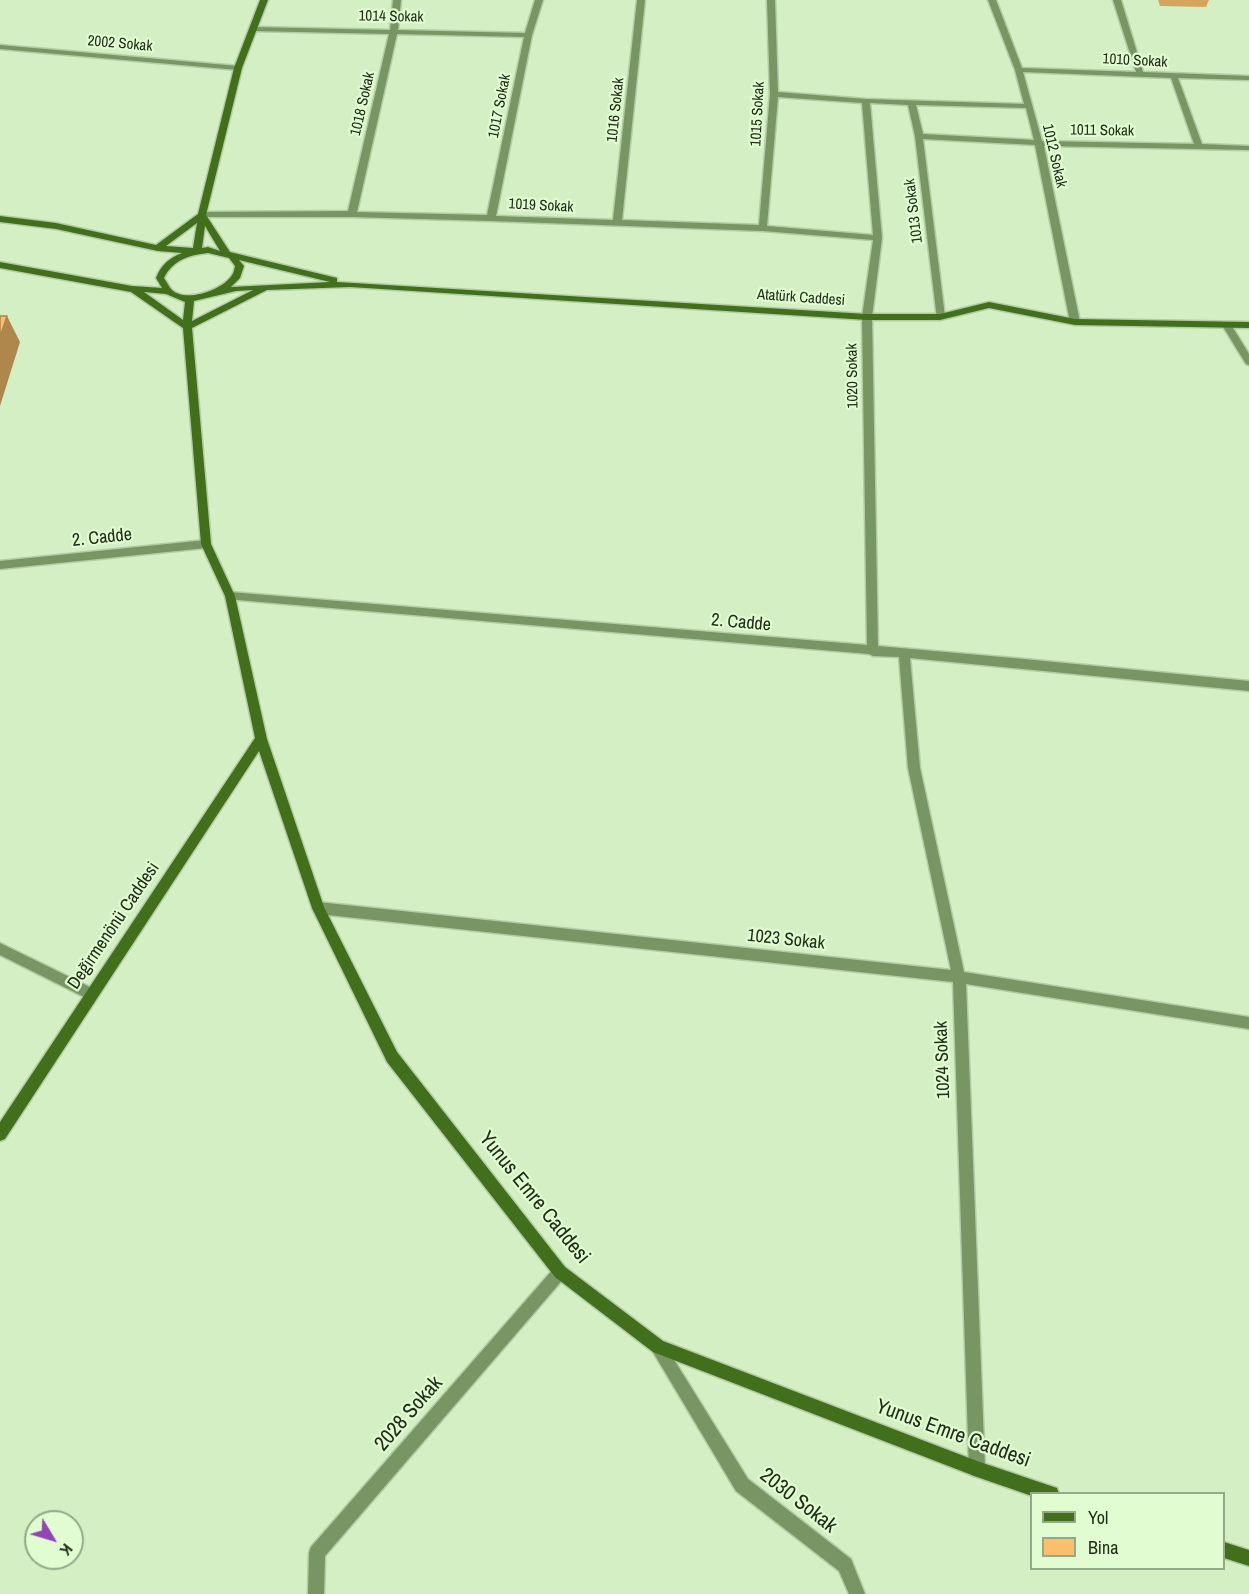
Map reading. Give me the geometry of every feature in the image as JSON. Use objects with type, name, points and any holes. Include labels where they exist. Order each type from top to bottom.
[{"type":"street","points":[[197,251],[202,215],[238,68],[264,0]]},
{"type":"street","name":"1018 Sokak","points":[[352,214],[394,30],[397,0]]},
{"type":"street","name":"1017 Sokak","points":[[491,218],[528,35],[539,0]]},
{"type":"street","name":"1016 Sokak","points":[[617,224],[641,0]]},
{"type":"street","name":"1015 Sokak","points":[[763,228],[774,94],[771,0]]},
{"type":"street","name":"1012 Sokak","points":[[992,0],[1019,70],[1039,143],[1075,322]]},
{"type":"street","points":[[1118,0],[1140,74]]},
{"type":"street","name":"1014 Sokak","points":[[254,28],[528,35]]},
{"type":"street","name":"2002 Sokak","points":[[0,47],[238,68]]},
{"type":"street","name":"1010 Sokak","points":[[1019,70],[1249,78]]},
{"type":"street","points":[[1174,76],[1198,147]]},
{"type":"street","points":[[774,94],[912,103],[1028,106]]},
{"type":"street","name":"1020 Sokak","points":[[866,100],[878,238],[867,317],[873,652]]},
{"type":"street","name":"1013 Sokak","points":[[912,103],[919,136],[940,317]]},
{"type":"street","name":"1011 Sokak","points":[[919,136],[1039,143],[1249,148]]},
{"type":"street","name":"1019 Sokak","points":[[202,215],[352,214],[491,218],[763,228],[878,238]]},
{"type":"street","points":[[158,248],[202,215]]},
{"type":"street","points":[[202,215],[227,254],[234,258],[239,272],[235,280],[217,293]]},
{"type":"street","points":[[0,219],[56,226],[158,248],[218,251],[350,284]]},
{"type":"street","points":[[168,291],[162,285],[160,278],[163,270],[177,257],[197,251]]},
{"type":"street","points":[[0,265],[132,289],[168,291],[190,298],[236,288],[350,284]]},
{"type":"street","name":"Atatürk Caddesi","points":[[350,284],[867,317],[940,317],[989,305],[1075,322],[1249,325]]},
{"type":"street","points":[[132,289],[187,327],[267,287]]},
{"type":"street","name":"Yunus Emre Caddesi","points":[[190,298],[187,327],[206,544],[230,596],[261,739],[318,908],[392,1057],[560,1272],[658,1347],[977,1469],[1045,1492]]},
{"type":"street","points":[[1227,325],[1249,362]]},
{"type":"street","name":"2. Cadde","points":[[0,565],[206,544]]},
{"type":"street","name":"2. Cadde","points":[[230,596],[1024,663],[1249,686]]},
{"type":"street","name":"1024 Sokak","points":[[904,654],[914,768],[959,977],[977,1469]]},
{"type":"street","name":"Değirmenönü Caddesi","points":[[0,1134],[261,739]]},
{"type":"street","name":"1023 Sokak","points":[[318,908],[959,977],[1249,1023]]},
{"type":"street","points":[[0,949],[91,994]]},
{"type":"street","name":"2028 Sokak","points":[[316,1594],[317,1553],[560,1272]]},
{"type":"street","name":"2030 Sokak","points":[[658,1347],[742,1485],[845,1564],[857,1594]]},
{"type":"street","points":[[1225,1550],[1249,1558]]},
{"type":"building","points":[[0,316],[7,316],[0,337]]}]
